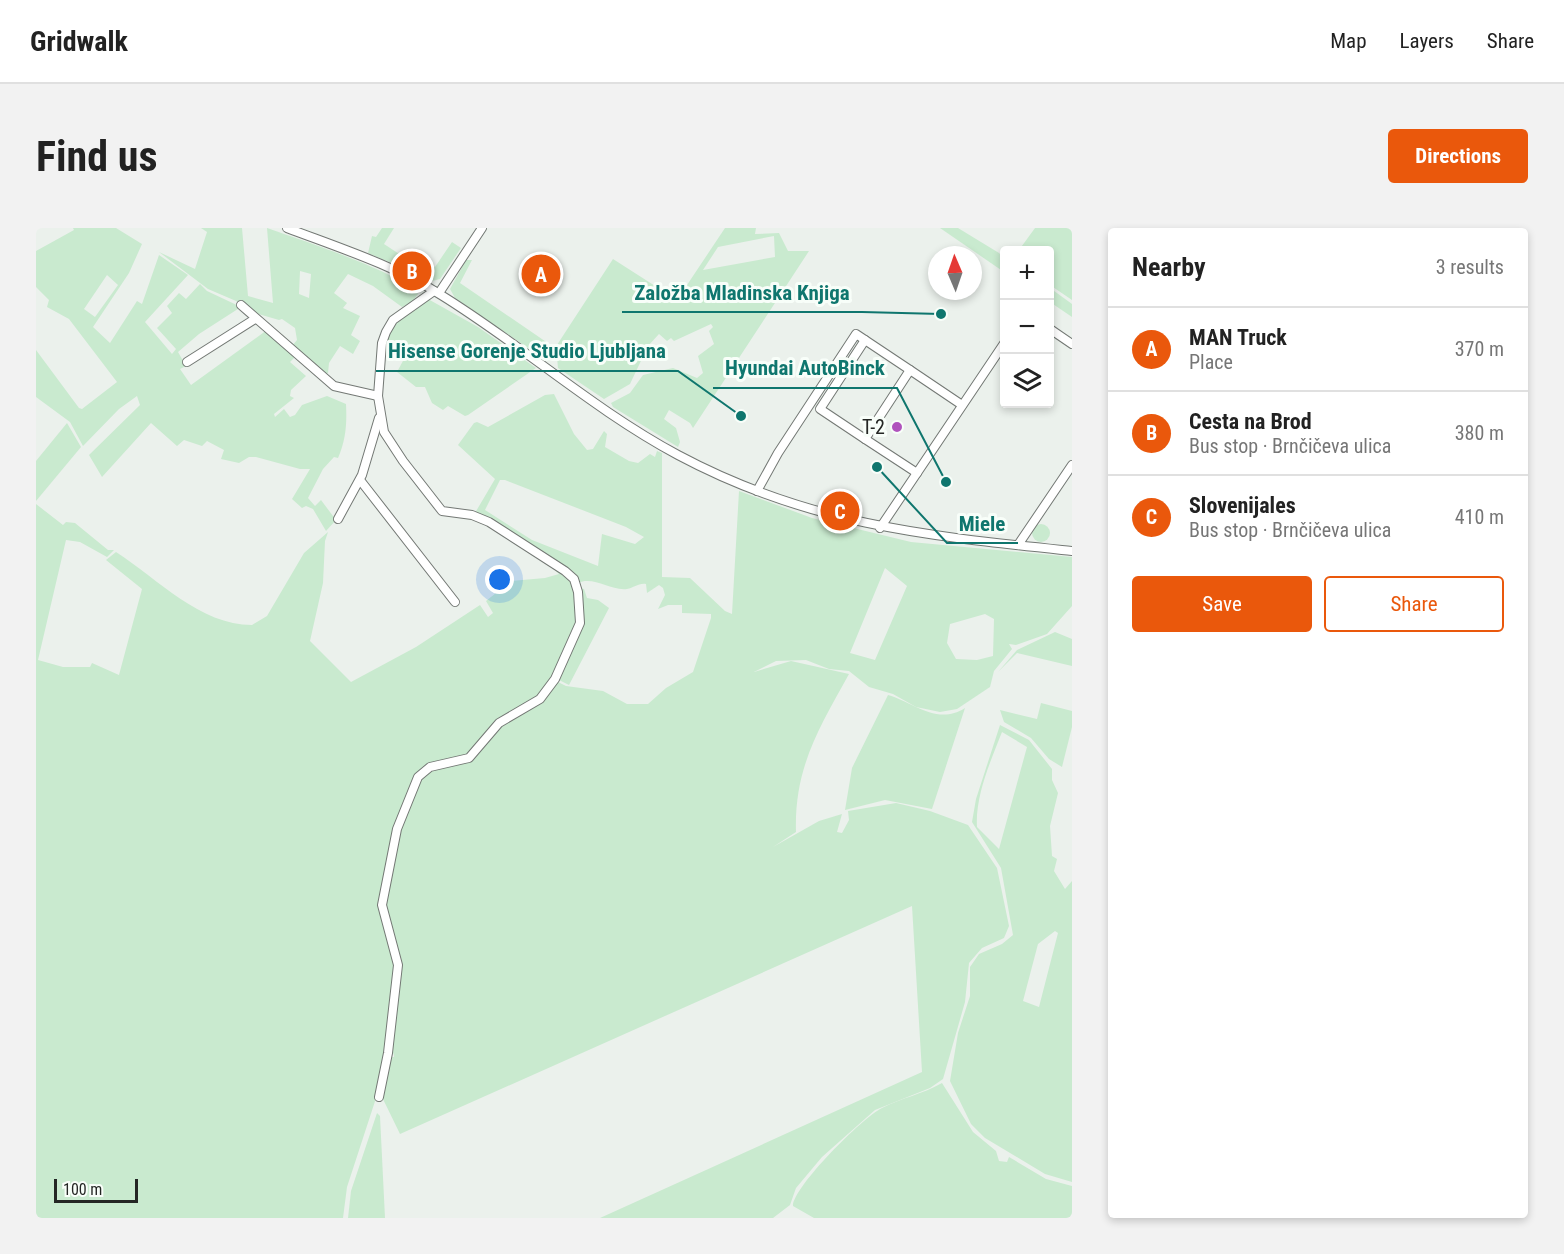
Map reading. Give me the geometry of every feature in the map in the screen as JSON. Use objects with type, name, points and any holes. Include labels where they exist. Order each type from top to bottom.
[{"type":"street","points":[[287,228],[362,257],[436,292],[628,425],[678,455],[757,491],[825,515],[880,528],[1072,551]]},
{"type":"street","points":[[380,1097],[388,1053],[398,965],[382,905],[398,829],[415,785],[422,772],[430,767],[469,758],[500,723],[545,693],[576,636],[581,616],[576,585],[565,571],[489,522],[472,515],[442,511],[437,507],[389,441],[379,416],[378,396],[382,344],[386,332],[393,320],[436,292],[482,228]]},
{"type":"street","points":[[241,305],[255,320],[293,348],[334,386],[355,393],[378,396]]},
{"type":"street","points":[[187,362],[255,320]]},
{"type":"street","points":[[1054,332],[1072,344]]},
{"type":"street","points":[[757,491],[777,453],[856,334],[962,405]]},
{"type":"street","points":[[865,340],[820,409],[917,473]]},
{"type":"street","points":[[880,528],[1000,349]]},
{"type":"street","points":[[865,439],[910,370]]},
{"type":"street","points":[[338,519],[360,480],[379,416]]},
{"type":"street","points":[[1018,545],[1072,465]]},
{"type":"street","points":[[360,480],[454,602]]},
{"type":"green space","points":[[73,228],[116,228],[142,244],[129,273],[93,327],[110,343],[137,301],[142,304],[159,255],[188,275],[145,322],[172,354],[176,349],[157,328],[172,313],[167,306],[179,293],[186,299],[200,284],[207,291],[241,307],[199,334],[178,352],[186,366],[180,369],[191,385],[267,330],[298,354],[290,362],[306,376],[291,390],[290,396],[294,398],[274,414],[275,417],[284,409],[290,417],[295,415],[302,405],[327,396],[346,404],[343,445],[338,458],[334,457],[323,469],[308,498],[315,506],[321,500],[336,520],[326,531],[313,509],[306,506],[302,508],[292,499],[310,469],[300,469],[256,457],[249,457],[239,463],[221,459],[224,450],[207,441],[202,446],[184,440],[177,446],[151,423],[102,477],[89,455],[140,405],[137,396],[119,409],[83,446],[70,422],[36,397],[36,350],[79,408],[82,409],[117,382],[69,319],[47,307],[49,300],[36,287],[36,251],[74,230]],"holes":[[[107,275],[118,285],[95,317],[84,309]]]},
{"type":"green space","points":[[201,228],[242,228],[248,296],[273,303],[267,228],[370,266],[408,285],[418,294],[412,302],[402,307],[373,286],[348,274],[334,293],[347,303],[343,308],[360,316],[351,335],[360,341],[353,354],[340,346],[329,363],[328,373],[324,375],[292,346],[297,340],[295,328],[282,319],[251,312],[236,301],[208,289],[159,252],[195,269],[207,232]],"holes":[[[300,271],[311,274],[309,298],[299,294]]]},
{"type":"green space","points":[[382,228],[394,228],[384,244],[425,271],[430,264],[435,267],[452,242],[461,248],[440,279],[432,281],[368,253],[372,236],[376,237]]},
{"type":"green space","points":[[725,228],[756,228],[755,234],[779,233],[788,251],[809,251],[693,428],[690,423],[669,410],[664,419],[676,428],[680,442],[678,447],[613,407],[611,403],[630,393],[643,375],[673,368],[697,378],[703,373],[698,356],[714,344],[709,331],[713,327],[711,324],[674,341],[671,338],[667,341],[659,334],[648,346],[630,384],[604,399],[558,368],[557,357],[547,361],[455,298],[450,289],[466,260],[472,260],[460,283],[555,348],[613,259],[677,300]],"holes":[[[774,236],[775,257],[703,270],[718,247]]]},
{"type":"green space","points":[[940,228],[958,228],[999,253],[1000,269],[982,257],[982,246],[966,246]]},
{"type":"green space","points":[[1035,228],[1072,228],[1072,300],[1054,288],[1054,246],[1022,246]]},
{"type":"green space","points":[[1054,291],[1072,304],[1072,317],[1054,305]]},
{"type":"green space","points":[[428,299],[478,327],[536,368],[468,415],[465,416],[448,406],[443,410],[432,403],[425,387],[416,387],[397,372],[404,359],[393,353],[391,355],[384,353],[394,326]]},
{"type":"green space","points":[[554,394],[574,434],[587,450],[593,449],[604,431],[607,434],[605,447],[629,461],[638,463],[650,454],[655,457],[657,451],[662,453],[662,577],[690,578],[725,611],[732,614],[739,491],[812,518],[911,542],[1072,557],[1072,606],[1047,634],[1016,645],[1009,644],[1012,649],[994,671],[990,687],[957,709],[940,712],[916,707],[893,694],[869,687],[849,671],[829,669],[806,660],[776,661],[754,672],[791,661],[849,674],[810,749],[799,788],[796,832],[773,847],[819,821],[842,814],[837,832],[842,833],[849,820],[848,811],[896,803],[930,811],[968,825],[997,868],[1009,926],[1004,938],[982,948],[969,963],[965,1002],[943,1079],[930,1088],[875,1110],[822,1157],[796,1188],[790,1205],[773,1218],[600,1218],[922,1072],[912,906],[400,1134],[382,1097],[389,1057],[394,1057],[391,1048],[400,964],[397,945],[384,907],[400,824],[411,806],[420,778],[429,770],[467,762],[495,730],[525,712],[556,681],[566,686],[603,691],[627,704],[648,704],[666,688],[693,672],[711,618],[711,614],[682,613],[682,605],[668,605],[658,609],[665,595],[663,588],[659,585],[647,593],[646,584],[621,589],[590,581],[578,583],[475,513],[495,479],[458,445],[474,423],[488,427],[545,395]],"holes":[[[500,480],[626,527],[644,537],[635,544],[602,534],[598,566],[532,540],[485,510]],[[885,568],[907,586],[875,660],[850,653]],[[985,614],[994,619],[993,656],[977,660],[956,659],[947,643],[950,624]]]},
{"type":"green space","points":[[67,423],[81,447],[36,501],[36,461]]},
{"type":"green space","points":[[36,504],[63,525],[66,522],[75,523],[108,550],[114,550],[107,557],[80,542],[66,540],[38,660],[63,667],[90,667],[92,663],[119,675],[142,589],[106,560],[116,552],[197,609],[233,623],[252,625],[267,616],[304,553],[328,532],[325,541],[323,583],[310,641],[351,682],[416,647],[480,605],[488,617],[493,613],[486,601],[511,581],[545,578],[559,574],[550,566],[566,574],[576,588],[579,622],[550,684],[541,694],[504,717],[470,755],[427,767],[406,803],[381,913],[396,968],[388,1012],[387,1038],[379,1089],[347,1187],[343,1218],[36,1218]]},
{"type":"green space","points":[[1041,524],[1047,527],[1050,533],[1047,539],[1041,542],[1035,539],[1032,533],[1035,527]]},
{"type":"green space","points":[[579,588],[584,589],[587,598],[598,600],[609,608],[569,685],[557,679],[580,633],[582,623]]},
{"type":"green space","points":[[1055,632],[1072,639],[1072,666],[1017,653],[998,672],[1017,650]]},
{"type":"green space","points":[[888,695],[935,714],[955,713],[965,708],[932,809],[885,800],[845,810],[852,768]]},
{"type":"green space","points":[[1041,703],[1072,711],[1072,727],[1062,767],[1049,759],[1031,738],[1004,722],[1000,710],[1037,719]]},
{"type":"green space","points":[[1000,725],[1029,740],[1052,769],[1052,780],[1058,793],[1050,826],[1052,856],[1057,859],[1054,871],[1065,889],[1072,881],[1072,1182],[1045,1174],[985,1138],[971,1124],[950,1081],[958,1033],[970,996],[970,967],[979,954],[1002,944],[1013,935],[1001,868],[972,822],[976,799]],"holes":[[[1002,732],[1027,747],[999,849],[977,827],[977,815],[985,778]],[[1055,931],[1058,933],[1039,1007],[1023,1001],[1038,944]]]},
{"type":"green space","points":[[942,1083],[973,1132],[996,1151],[999,1161],[1007,1162],[1009,1157],[1046,1179],[1072,1186],[1072,1218],[814,1218],[793,1206],[804,1184],[816,1169],[860,1124],[882,1108]]},
{"type":"green space","points":[[377,1113],[380,1116],[385,1218],[348,1218],[351,1191]]},
{"type":"place","name":"Cesta na Brod","points":[[412,271]]},
{"type":"place","name":"MAN Truck","points":[[541,274]]},
{"type":"place","name":"Založba Mladinska Knjiga","points":[[941,314]]},
{"type":"place","name":"Hisense Gorenje Studio Ljubljana","points":[[741,416]]},
{"type":"place","name":"T-2","points":[[897,427]]},
{"type":"place","name":"Miele","points":[[877,467]]},
{"type":"place","name":"Hyundai AutoBinck","points":[[946,482]]},
{"type":"place","name":"Slovenijales","points":[[840,511]]}]
